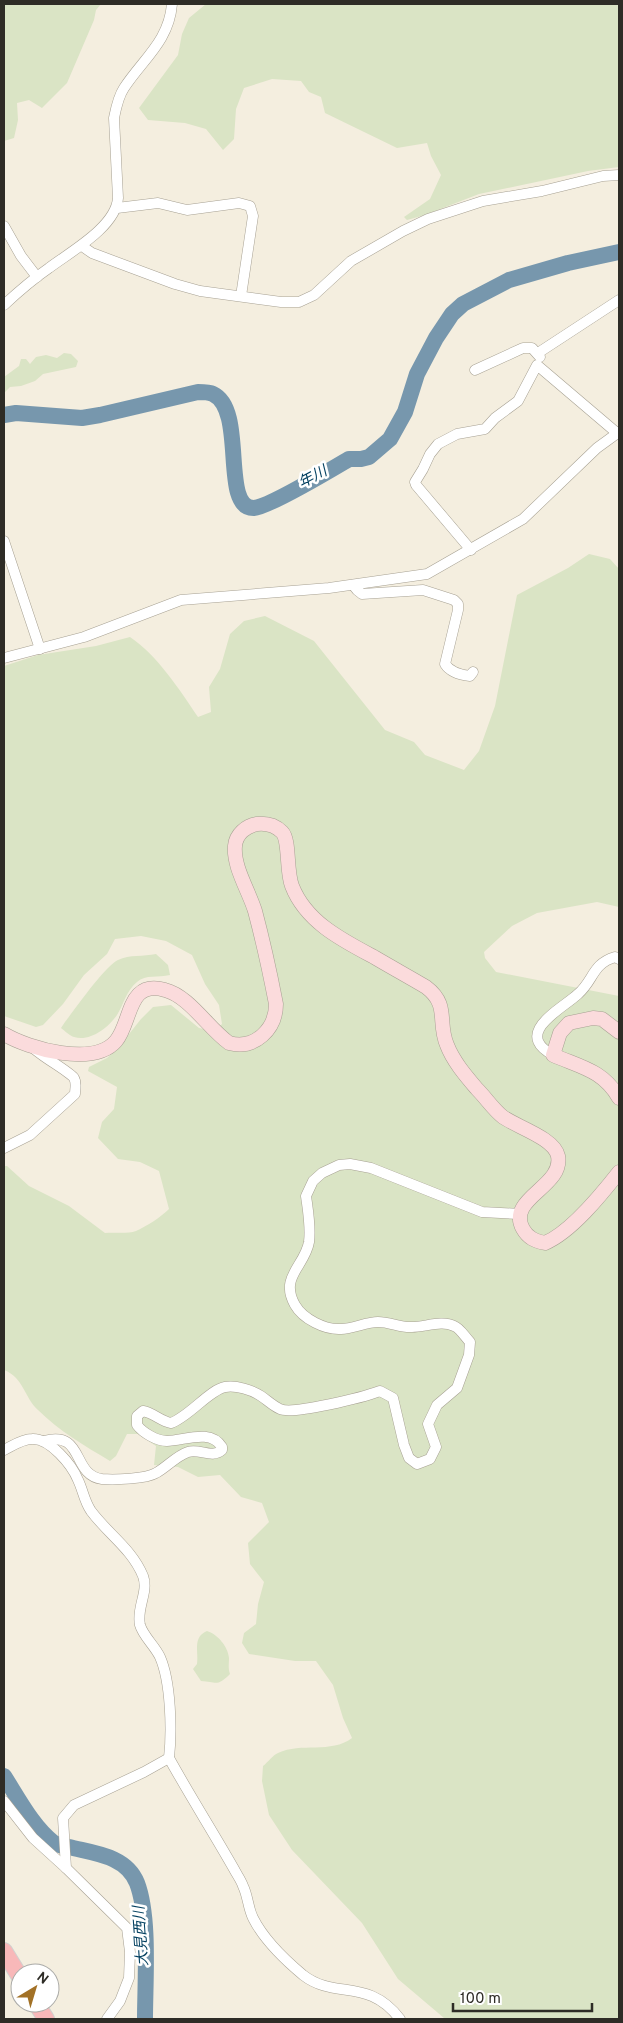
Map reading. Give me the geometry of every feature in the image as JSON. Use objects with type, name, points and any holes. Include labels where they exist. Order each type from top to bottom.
[{"type":"main road","points":[[4,1951],[11,1963]]},
{"type":"street","points":[[4,305],[37,277],[82,246],[98,231],[117,208],[114,129],[117,105],[124,88],[161,42],[168,25],[172,4]]},
{"type":"street","points":[[82,246],[92,253],[175,284],[200,291],[281,302],[299,302],[314,296],[351,261],[428,219],[483,201],[542,191],[603,176],[619,175]]},
{"type":"street","points":[[117,208],[158,203],[187,210],[239,202],[250,206],[253,216],[241,296]]},
{"type":"street","points":[[4,226],[21,256],[37,277]]},
{"type":"street","points":[[538,353],[619,300]]},
{"type":"street","points":[[471,550],[415,482],[430,454],[438,444],[457,434],[486,429],[495,418],[518,401],[540,358],[538,353],[532,348],[523,348],[475,370]]},
{"type":"street","points":[[4,658],[84,638],[181,600],[353,585],[427,574],[471,550],[523,519],[597,448],[618,432],[537,365]]},
{"type":"street","points":[[4,541],[40,649]]},
{"type":"street","points":[[353,585],[362,594],[423,590],[454,600],[458,604],[458,610],[445,664],[450,670],[464,675],[470,676],[473,672]]},
{"type":"street","points":[[4,1034],[31,1046],[81,1054],[100,1052],[116,1042],[124,1029],[133,1002],[140,993],[152,988],[164,989],[176,994],[230,1043],[245,1045],[261,1037],[275,1019],[276,1004],[255,912],[236,862],[235,844],[238,835],[252,825],[272,825],[281,830],[286,837],[287,866],[292,887],[314,918],[337,937],[426,987],[435,994],[442,1008],[443,1035],[447,1046],[459,1065],[503,1116],[543,1138],[558,1155],[556,1169],[545,1184],[525,1203],[520,1214],[521,1225],[528,1237],[545,1243],[554,1239],[597,1199],[619,1172]]},
{"type":"street","points":[[619,959],[615,957],[604,960],[598,965],[586,986],[550,1015],[540,1026],[538,1036],[540,1043],[546,1051],[590,1068],[606,1082],[619,1098]]},
{"type":"street","points":[[553,1055],[560,1033],[569,1023],[593,1018],[602,1019],[619,1032]]},
{"type":"street","points":[[4,1148],[30,1135],[75,1094],[76,1084],[74,1077],[40,1055],[31,1046]]},
{"type":"street","points":[[4,1450],[31,1439],[44,1441],[61,1439],[75,1449],[87,1473],[94,1477],[109,1479],[142,1477],[156,1473],[188,1452],[215,1454],[222,1450],[222,1447],[219,1442],[200,1436],[167,1441],[155,1438],[137,1425],[137,1416],[143,1411],[150,1412],[160,1419],[171,1422],[183,1417],[217,1390],[224,1387],[249,1390],[260,1394],[280,1410],[301,1411],[364,1397],[380,1391],[393,1398],[408,1458],[417,1464],[430,1459],[436,1447],[428,1424],[437,1405],[457,1388],[469,1355],[470,1342],[455,1326],[446,1323],[411,1328],[378,1322],[340,1330],[324,1327],[310,1320],[296,1306],[289,1290],[294,1271],[309,1245],[310,1236],[306,1196],[308,1190],[313,1181],[322,1174],[339,1165],[350,1164],[371,1168],[482,1212],[520,1214]]},
{"type":"street","points":[[44,1441],[64,1458],[73,1469],[83,1496],[91,1510],[131,1554],[143,1577],[146,1587],[142,1601],[140,1624],[154,1647],[166,1673],[170,1742],[169,1758],[243,1885],[252,1916],[260,1930],[304,1975],[319,1984],[356,1990],[377,1997],[391,2007],[400,2019]]},
{"type":"street","points":[[66,1865],[63,1818],[74,1805],[169,1758]]},
{"type":"street","points":[[4,1801],[33,1838],[66,1865],[127,1928],[130,1952],[129,1978],[120,2001],[107,2019]]},
{"type":"green space","points":[[4,4],[101,4],[96,10],[94,20],[67,83],[42,108],[29,100],[17,103],[18,120],[14,138],[4,141]]},
{"type":"green space","points":[[206,4],[619,4],[619,167],[588,171],[479,194],[407,220],[404,217],[430,199],[441,175],[431,156],[427,143],[397,148],[325,113],[321,97],[309,92],[301,81],[272,79],[244,88],[236,109],[234,139],[223,150],[206,129],[185,123],[148,120],[139,108],[178,55],[182,34],[189,18]]},
{"type":"green space","points":[[64,353],[71,354],[78,361],[76,367],[43,374],[35,381],[21,386],[10,387],[4,393],[4,377],[19,366],[21,359],[26,359],[30,364],[36,357],[46,355],[57,358]]},
{"type":"green space","points":[[589,554],[610,559],[619,569],[619,907],[597,902],[537,913],[512,926],[484,952],[485,958],[496,972],[619,996],[619,2019],[444,2018],[398,1979],[362,1923],[292,1850],[269,1815],[262,1781],[263,1766],[272,1757],[278,1753],[296,1748],[335,1746],[352,1738],[343,1718],[333,1685],[316,1661],[295,1661],[249,1654],[242,1643],[244,1633],[256,1624],[258,1604],[264,1582],[250,1564],[248,1543],[269,1522],[262,1503],[241,1497],[220,1475],[198,1477],[178,1467],[154,1465],[156,1446],[138,1434],[127,1434],[116,1456],[110,1461],[72,1438],[46,1418],[33,1405],[16,1378],[4,1370],[4,1166],[7,1166],[29,1186],[69,1206],[105,1233],[133,1232],[154,1221],[169,1209],[159,1171],[140,1162],[118,1159],[98,1138],[102,1122],[114,1109],[117,1087],[88,1071],[89,1067],[107,1058],[117,1049],[153,1007],[171,1005],[199,1028],[214,1031],[222,1024],[219,1005],[205,984],[192,955],[166,941],[141,936],[115,939],[107,954],[84,975],[63,1004],[43,1025],[36,1027],[4,1016],[4,666],[38,655],[96,646],[130,637],[159,663],[198,717],[211,712],[209,687],[220,669],[230,634],[244,621],[265,616],[314,641],[385,730],[414,742],[425,755],[464,770],[479,751],[495,706],[517,595],[568,568]]},
{"type":"green space","points":[[156,954],[168,965],[170,975],[148,977],[137,982],[128,993],[117,1015],[104,1029],[92,1036],[80,1038],[69,1035],[61,1028],[106,970],[118,960],[127,957]]},
{"type":"green space","points":[[207,1631],[221,1641],[227,1649],[229,1658],[230,1674],[222,1681],[214,1683],[201,1681],[193,1669],[197,1664],[199,1637]]},
{"type":"waterway","name":"年川","points":[[4,415],[16,413],[82,418],[198,392],[211,393],[223,404],[229,419],[238,493],[244,504],[254,508],[262,506],[301,487],[349,459],[369,457],[390,439],[405,412],[417,374],[436,338],[452,314],[463,304],[509,280],[568,263],[619,252]]},
{"type":"waterway","name":"大見西川","points":[[4,1776],[33,1821],[54,1843],[108,1857],[125,1866],[132,1874],[137,1883],[144,1913],[146,1950],[145,2019]]}]
